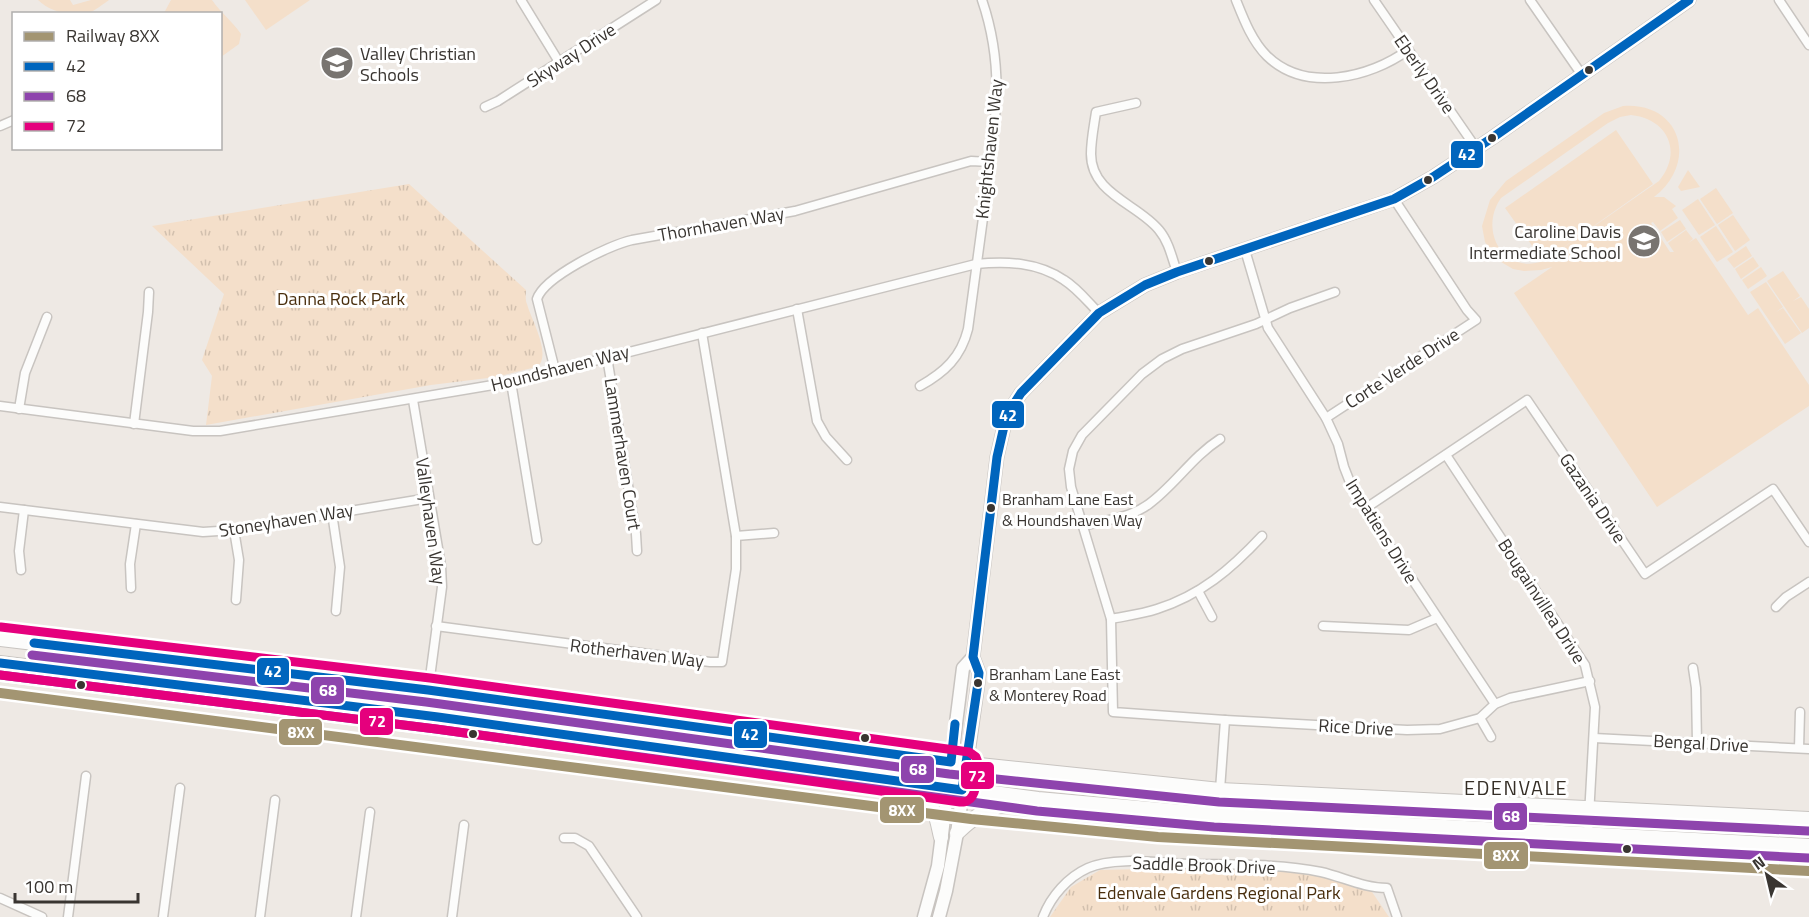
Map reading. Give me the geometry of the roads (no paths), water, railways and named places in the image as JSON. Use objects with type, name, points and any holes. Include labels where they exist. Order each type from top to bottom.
[{"type":"main road","points":[[0,639],[428,690],[967,764],[1220,790],[1809,819]]},
{"type":"main road","points":[[0,663],[424,715],[1038,799],[1215,815],[1809,846]]},
{"type":"main road","points":[[872,777],[924,801],[936,815],[941,837]]},
{"type":"main road","points":[[957,832],[971,819],[986,810],[1038,799]]},
{"type":"street","points":[[521,0],[559,62]]},
{"type":"street","points":[[636,0],[641,9]]},
{"type":"street","name":"Skyway Drive","points":[[485,107],[656,0]]},
{"type":"street","name":"Knightshaven Way","points":[[920,386],[938,376],[953,362],[964,344],[990,162],[998,81],[989,21],[982,0]]},
{"type":"street","points":[[1236,0],[1254,39],[1266,55],[1276,64],[1290,71],[1315,78],[1360,73],[1386,64],[1408,50]]},
{"type":"street","name":"Eberly Drive","points":[[1374,0],[1476,148]]},
{"type":"street","points":[[1530,0],[1582,75]]},
{"type":"street","points":[[939,917],[957,832],[979,673],[973,657],[996,467],[1005,422],[1021,393],[1099,313],[1145,285],[1177,272],[1395,199],[1476,148],[1689,0]]},
{"type":"street","points":[[1779,0],[1809,45]]},
{"type":"street","points":[[1136,103],[1096,112],[1090,155],[1102,184],[1113,195],[1148,218],[1160,231],[1168,245],[1177,272]]},
{"type":"street","name":"Thornhaven Way","points":[[555,370],[537,299],[539,292],[545,285],[611,247],[632,240],[795,211],[971,161],[990,162]]},
{"type":"street","name":"Corte Verde Drive","points":[[1326,418],[1476,320],[1467,310],[1395,199]]},
{"type":"street","name":"Impatiens Drive","points":[[1245,250],[1265,320],[1272,336],[1326,418],[1338,444],[1353,490],[1495,705]]},
{"type":"street","name":"Houndshaven Way","points":[[0,406],[205,432],[511,382],[976,264],[1002,261],[1029,265],[1065,280],[1099,313]]},
{"type":"street","points":[[134,424],[149,292]]},
{"type":"street","points":[[1262,536],[1234,566],[1198,591],[1156,610],[1111,619],[1071,487],[1069,469],[1073,451],[1082,435],[1142,374],[1162,359],[1335,292]]},
{"type":"street","points":[[797,309],[817,421],[826,437],[847,460]]},
{"type":"street","points":[[19,409],[26,373],[47,316]]},
{"type":"street","name":"Rotherhaven Way","points":[[436,626],[633,653],[722,662],[736,569],[736,536],[702,333]]},
{"type":"street","name":"Lammerhaven Court","points":[[607,357],[637,551]]},
{"type":"street","points":[[511,382],[537,540]]},
{"type":"street","name":"Valleyhaven Way","points":[[413,399],[441,566],[442,588],[424,715]]},
{"type":"street","name":"Gazania Drive","points":[[1366,508],[1527,400],[1645,574],[1773,489],[1809,542]]},
{"type":"street","points":[[1083,526],[1129,514],[1147,506],[1205,449],[1220,440]]},
{"type":"street","name":"Bougainvillea Drive","points":[[1446,455],[1585,665],[1595,707],[1588,834]]},
{"type":"street","name":"Stoneyhaven Way","points":[[0,507],[203,531],[234,530],[429,498]]},
{"type":"street","points":[[21,570],[19,551],[24,510]]},
{"type":"street","points":[[332,513],[340,567],[336,611]]},
{"type":"street","points":[[131,588],[130,564],[136,524]]},
{"type":"street","points":[[234,530],[239,560],[236,600]]},
{"type":"street","points":[[736,536],[774,533]]},
{"type":"street","points":[[1776,607],[1786,597],[1809,582]]},
{"type":"street","points":[[1198,591],[1212,617]]},
{"type":"street","points":[[1323,626],[1409,630],[1437,618]]},
{"type":"street","name":"Rice Drive","points":[[1111,619],[1113,712],[1407,730],[1440,729],[1480,718],[1495,705],[1526,693],[1590,681]]},
{"type":"street","points":[[924,917],[938,866],[963,668],[973,657]]},
{"type":"street","points":[[1693,668],[1696,688],[1697,743]]},
{"type":"street","points":[[1799,748],[1800,712]]},
{"type":"street","points":[[1480,718],[1491,737]]},
{"type":"street","points":[[1220,790],[1225,720]]},
{"type":"street","name":"Bengal Drive","points":[[1594,738],[1809,748]]},
{"type":"street","points":[[68,917],[86,776]]},
{"type":"street","points":[[164,917],[180,788]]},
{"type":"street","points":[[260,917],[275,800]]},
{"type":"street","points":[[356,917],[370,812]]},
{"type":"street","points":[[452,917],[464,825]]},
{"type":"street","points":[[564,838],[575,837],[589,846],[633,916]]},
{"type":"street","name":"Saddle Brook Drive","points":[[1043,917],[1057,892],[1070,879],[1089,867],[1113,862],[1274,867],[1319,872],[1377,888],[1387,888],[1396,917]]},
{"type":"street","points":[[0,898],[42,917]]},
{"type":"rail line","name":"8XX","points":[[0,693],[971,819],[1158,837],[1809,871]]},
{"type":"place","name":"Valley Christian Schools","points":[[337,63]]},
{"type":"place","name":"Caroline Davis Intermediate School","points":[[1644,241]]},
{"type":"place","name":"Branham Lane East & Houndshaven Way","points":[[991,508]]},
{"type":"place","name":"Branham Lane East & Monterey Road","points":[[978,683]]},
{"type":"district","name":"EDENVALE","points":[[1516,787]]},
{"type":"park label","name":"Danna Rock Park","points":[[341,298]]},
{"type":"park label","name":"Edenvale Gardens Regional Park","points":[[1219,892]]}]
